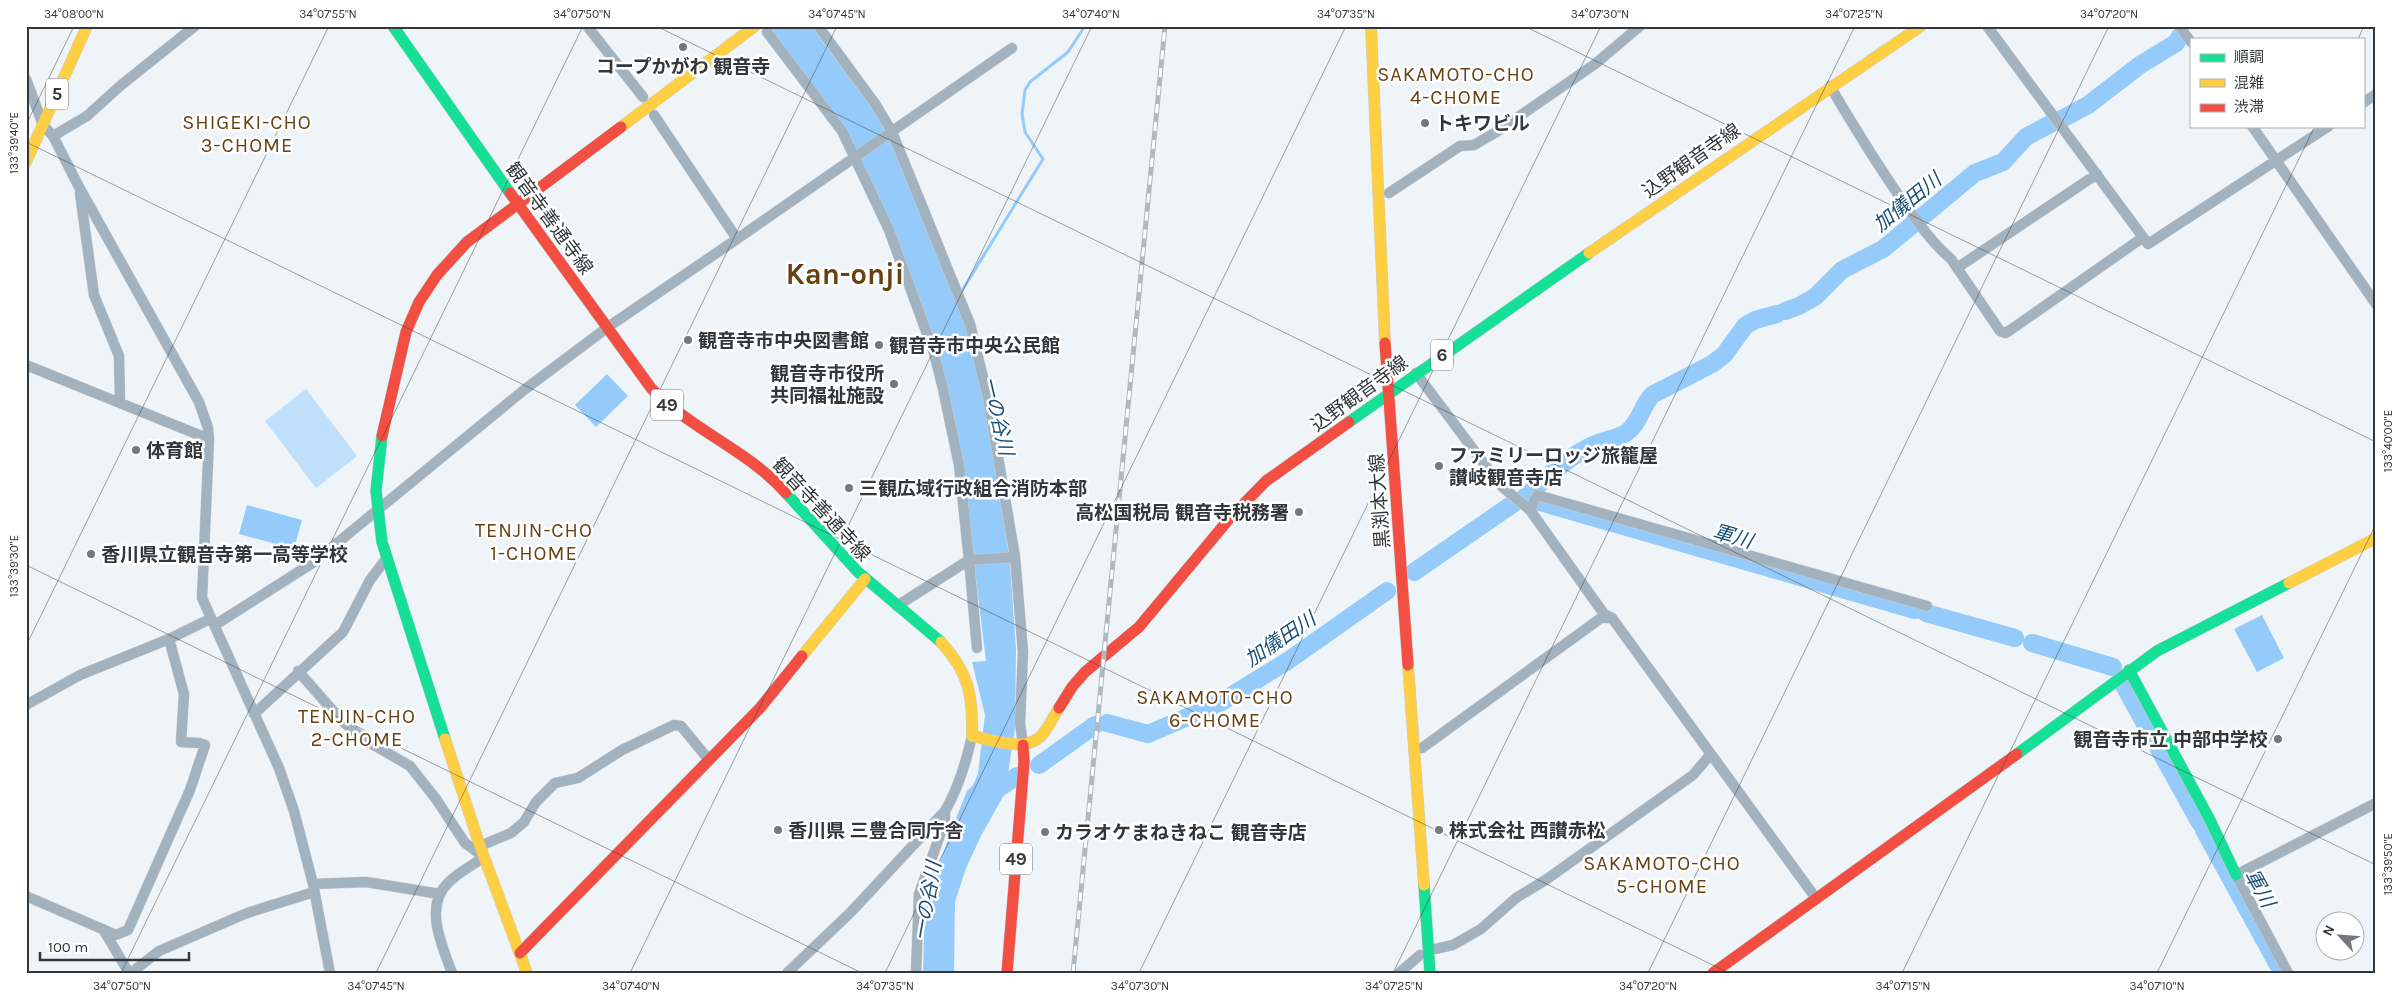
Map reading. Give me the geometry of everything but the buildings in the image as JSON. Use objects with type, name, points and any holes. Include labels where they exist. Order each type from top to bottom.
[{"type":"main road","name":"5","points":[[26,162],[87,26]]},
{"type":"main road","name":"観音寺善通寺線","points":[[393,26],[517,203],[661,400],[689,422],[732,448],[765,472],[864,579],[927,629],[961,668],[969,687],[976,737]]},
{"type":"main road","points":[[528,973],[482,851],[386,559],[376,491],[382,436],[401,348],[413,313],[434,278],[449,259],[467,242],[755,26]]},
{"type":"main road","name":"黒渕本大線","points":[[1371,26],[1382,306],[1430,973]]},
{"type":"main road","name":"込野観音寺線","points":[[1019,744],[1032,743],[1042,735],[1072,687],[1085,672],[1139,627],[1243,502],[1266,481],[1416,373],[1830,86],[1921,26]]},
{"type":"main road","points":[[1713,973],[1938,812],[2157,650],[2376,538]]},
{"type":"main road","points":[[520,953],[760,708],[864,579]]},
{"type":"main road","points":[[2129,670],[2210,820],[2236,875]]},
{"type":"main road","points":[[976,737],[1019,744]]},
{"type":"main road","name":"49","points":[[1007,973],[1024,762],[1019,744]]},
{"type":"street","points":[[53,136],[87,116],[120,86],[195,26]]},
{"type":"street","points":[[588,26],[643,97]]},
{"type":"street","points":[[818,26],[876,105],[892,132],[970,324],[988,398],[1015,557],[1023,652],[1019,744]]},
{"type":"street","points":[[1389,193],[1460,146],[1474,145],[1498,131],[1594,64],[1640,26]]},
{"type":"street","points":[[1987,26],[2148,244],[2326,128]]},
{"type":"street","points":[[2179,26],[2190,41]]},
{"type":"street","points":[[767,32],[842,131],[889,230],[934,353],[958,465],[977,648]]},
{"type":"street","points":[[26,705],[80,675],[213,622],[314,562],[378,512],[524,390],[608,327],[1012,48]]},
{"type":"street","points":[[26,79],[44,125],[53,136],[79,187],[199,402],[208,428],[202,598],[279,768],[294,811],[313,888],[330,973]]},
{"type":"street","points":[[1830,86],[1869,152],[1917,221],[1958,268],[1996,327],[2005,333],[2142,238]]},
{"type":"street","points":[[2364,102],[2376,94]]},
{"type":"street","points":[[654,115],[737,239]]},
{"type":"street","points":[[2253,128],[2376,304]]},
{"type":"street","points":[[1958,268],[2097,174]]},
{"type":"street","points":[[79,187],[94,295],[119,356],[120,402]]},
{"type":"street","points":[[26,366],[209,439]]},
{"type":"street","points":[[1416,373],[1500,485],[1530,510],[1604,614],[1612,618],[1812,893]]},
{"type":"street","points":[[1530,510],[1537,495],[1927,606]]},
{"type":"street","points":[[898,606],[969,560],[1015,557]]},
{"type":"street","points":[[254,714],[298,671],[343,632],[370,580],[386,559]]},
{"type":"street","points":[[1422,748],[1600,618],[1612,618]]},
{"type":"street","points":[[26,896],[116,935],[128,930],[190,790],[205,745],[181,742],[184,694],[169,639]]},
{"type":"street","points":[[298,671],[342,721],[365,740],[410,766],[436,799],[465,843],[482,851]]},
{"type":"street","points":[[452,973],[436,927],[440,894],[449,882],[482,851],[511,833],[524,822],[536,802],[554,783],[578,778],[622,750],[674,725],[681,726],[709,760]]},
{"type":"street","points":[[787,973],[851,912],[945,811],[964,773],[976,737]]},
{"type":"street","points":[[1435,949],[1453,944],[1481,929],[1516,898],[1547,879],[1693,775],[1710,755]]},
{"type":"street","points":[[2288,973],[2236,875],[2376,803]]},
{"type":"street","points":[[916,973],[919,894],[945,821],[945,811]]},
{"type":"street","points":[[103,929],[130,973],[159,951],[247,913],[313,888],[366,882],[440,894]]},
{"type":"street","points":[[1399,973],[1420,955]]},
{"type":"shaded area","points":[[306,389],[357,456],[316,488],[265,421]]},
{"type":"water","name":"一の谷川","points":[[776,26],[811,26],[877,115],[892,146],[971,338],[995,451],[1010,564],[1016,649],[1015,728],[1005,793],[966,868],[955,902],[954,973],[923,973],[925,903],[967,791],[973,785],[978,774],[985,715],[972,662],[986,661],[962,466],[939,360],[863,167],[769,31]]},
{"type":"water","points":[[607,374],[628,396],[596,427],[575,405]]},
{"type":"water","points":[[247,505],[302,520],[294,549],[239,534]]},
{"type":"water","points":[[2262,615],[2284,658],[2257,672],[2234,629]]},
{"type":"waterway","points":[[960,294],[1043,159],[1025,132],[1022,114],[1025,90],[1030,82],[1068,52],[1085,26]]},
{"type":"waterway","name":"加儀田川","points":[[2060,120],[2088,105],[2140,65],[2176,43],[2181,35]]},
{"type":"waterway","name":"加儀田川","points":[[1785,311],[1815,297],[1842,270],[1883,249],[1975,173],[2003,162],[2026,137],[2052,123]]},
{"type":"waterway","name":"加儀田川","points":[[1525,497],[1557,469],[1583,450],[1626,433],[1634,425],[1652,395],[1712,364],[1724,355],[1745,326],[1755,320],[1777,314]]},
{"type":"waterway","name":"軍川","points":[[1540,502],[1915,610]]},
{"type":"waterway","name":"加儀田川","points":[[1414,572],[1514,503]]},
{"type":"waterway","name":"加儀田川","points":[[1107,723],[1148,734],[1218,704],[1289,660],[1387,591]]},
{"type":"waterway","name":"軍川","points":[[1926,613],[2015,638]]},
{"type":"waterway","name":"軍川","points":[[2032,643],[2113,667]]},
{"type":"waterway","name":"軍川","points":[[2123,684],[2200,823]]},
{"type":"waterway","name":"加儀田川","points":[[1039,765],[1095,725]]},
{"type":"waterway","name":"加儀田川","points":[[987,796],[1017,776]]},
{"type":"waterway","name":"軍川","points":[[2204,830],[2278,965]]},
{"type":"railway","points":[[1073,973],[1165,26]]},
{"type":"traffic: fast","points":[[393,26],[510,193]]},
{"type":"traffic: fast","points":[[1349,422],[1589,253]]},
{"type":"traffic: fast","points":[[382,436],[376,491],[382,542],[445,739]]},
{"type":"traffic: fast","points":[[786,493],[858,572],[941,642]]},
{"type":"traffic: fast","points":[[2017,754],[2157,651],[2289,583]]},
{"type":"traffic: fast","points":[[2129,670],[2210,820],[2236,875]]},
{"type":"traffic: fast","points":[[1424,885],[1430,973]]},
{"type":"traffic: slow","points":[[26,162],[87,26]]},
{"type":"traffic: slow","points":[[621,127],[755,26]]},
{"type":"traffic: slow","points":[[1371,26],[1385,343]]},
{"type":"traffic: slow","points":[[1589,253],[1921,26]]},
{"type":"traffic: slow","points":[[2289,583],[2376,538]]},
{"type":"traffic: slow","points":[[802,656],[865,579]]},
{"type":"traffic: slow","points":[[941,642],[958,664],[967,685],[972,708],[972,736],[1009,744],[1027,743],[1042,735],[1059,708]]},
{"type":"traffic: slow","points":[[1408,665],[1424,885]]},
{"type":"traffic: slow","points":[[445,739],[480,846],[527,973]]},
{"type":"traffic: jam","points":[[382,436],[406,332],[419,302],[437,275],[467,242],[621,127]]},
{"type":"traffic: jam","points":[[510,193],[651,388],[684,416],[754,464],[786,493]]},
{"type":"traffic: jam","points":[[1385,343],[1408,665]]},
{"type":"traffic: jam","points":[[1059,708],[1072,687],[1085,672],[1139,627],[1229,519],[1266,481],[1349,422]]},
{"type":"traffic: jam","points":[[520,953],[760,708],[802,656]]},
{"type":"traffic: jam","points":[[1007,973],[1024,762],[1023,745]]},
{"type":"traffic: jam","points":[[1713,973],[2017,754]]},
{"type":"place","name":"コープかがわ 観音寺","points":[[683,47]]},
{"type":"place","name":"トキワビル","points":[[1425,123]]},
{"type":"place","name":"観音寺市中央図書館","points":[[688,340]]},
{"type":"place","name":"観音寺市中央公民館","points":[[879,345]]},
{"type":"place","name":"観音寺市役所 共同福祉施設","points":[[894,384]]},
{"type":"place","name":"体育館","points":[[136,450]]},
{"type":"place","name":"ファミリーロッジ旅籠屋 讃岐観音寺店","points":[[1439,466]]},
{"type":"place","name":"三観広域行政組合消防本部","points":[[849,488]]},
{"type":"place","name":"高松国税局 観音寺税務署","points":[[1299,512]]},
{"type":"place","name":"香川県立観音寺第一高等学校","points":[[91,554]]},
{"type":"place","name":"観音寺市立 中部中学校","points":[[2278,739]]},
{"type":"place","name":"香川県 三豊合同庁舎","points":[[778,830]]},
{"type":"place","name":"株式会社 西讃赤松","points":[[1439,830]]},
{"type":"place","name":"カラオケまねきねこ 観音寺店","points":[[1045,832]]},
{"type":"district","name":"SAKAMOTO-CHO 4-CHOME","points":[[1456,86]]},
{"type":"district","name":"SHIGEKI-CHO 3-CHOME","points":[[247,134]]},
{"type":"district","name":"Kan-onji","points":[[845,274]]},
{"type":"district","name":"TENJIN-CHO 1-CHOME","points":[[534,542]]},
{"type":"district","name":"SAKAMOTO-CHO 6-CHOME","points":[[1215,708]]},
{"type":"district","name":"TENJIN-CHO 2-CHOME","points":[[357,728]]},
{"type":"district","name":"SAKAMOTO-CHO 5-CHOME","points":[[1662,874]]}]
